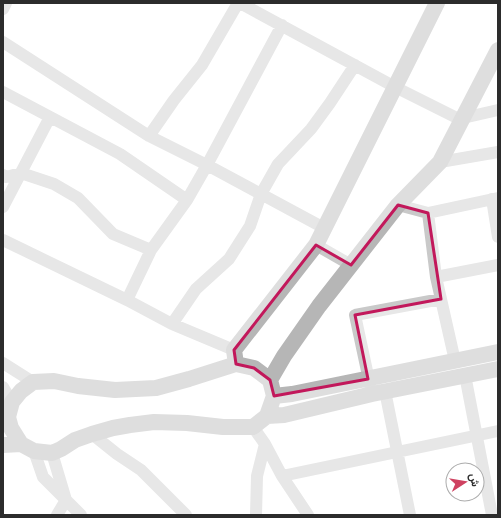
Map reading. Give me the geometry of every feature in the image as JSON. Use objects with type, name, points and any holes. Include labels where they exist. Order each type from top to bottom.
[{"type":"street","points":[[3,9],[6,3]]},
{"type":"street","points":[[150,136],[174,100],[202,65],[239,3],[395,87],[462,119],[498,110]]},
{"type":"street","points":[[8,412],[21,391],[33,382],[54,381],[78,386],[115,390],[156,388],[189,379],[235,357],[316,245],[437,3]]},
{"type":"street","points":[[127,300],[151,250],[187,200],[282,25]]},
{"type":"street","points":[[3,42],[150,136],[324,228]]},
{"type":"street","points":[[270,380],[284,356],[319,306],[398,205],[440,162],[498,50]]},
{"type":"street","points":[[172,324],[196,289],[229,259],[250,226],[261,194],[278,164],[311,129],[355,65]]},
{"type":"street","points":[[3,92],[120,154],[187,200]]},
{"type":"street","points":[[3,207],[50,117]]},
{"type":"street","points":[[440,162],[498,152]]},
{"type":"street","points":[[3,175],[6,177],[21,173],[54,184],[78,198],[113,234],[151,250]]},
{"type":"street","points":[[398,205],[428,213],[495,199],[498,237]]},
{"type":"street","points":[[428,213],[436,277],[455,361]]},
{"type":"street","points":[[3,240],[127,300],[235,357],[254,368],[270,380],[274,396],[267,416],[253,427],[223,427],[188,423],[154,422],[124,426],[92,434],[76,440],[52,453],[3,445]]},
{"type":"street","points":[[316,245],[351,265]]},
{"type":"street","points":[[436,277],[498,265]]},
{"type":"street","points":[[410,515],[397,452],[378,393],[368,379],[355,315],[441,299]]},
{"type":"street","points":[[274,396],[292,394],[498,352]]},
{"type":"street","points":[[3,363],[33,382]]},
{"type":"street","points":[[267,416],[284,415],[378,393],[498,369]]},
{"type":"street","points":[[465,375],[494,512]]},
{"type":"street","points":[[3,386],[11,428],[28,448],[43,477],[81,515]]},
{"type":"street","points":[[253,427],[265,444],[282,476],[308,515]]},
{"type":"street","points":[[282,476],[498,431]]},
{"type":"street","points":[[92,434],[117,454],[141,470],[186,515]]},
{"type":"street","points":[[256,515],[257,476],[265,444]]},
{"type":"street","points":[[52,453],[66,500],[57,515]]},
{"type":"highlighted area","points":[[398,205],[428,213],[441,299],[355,315],[368,379],[274,396],[270,380],[254,368],[236,364],[234,350],[316,245],[351,265]]}]
